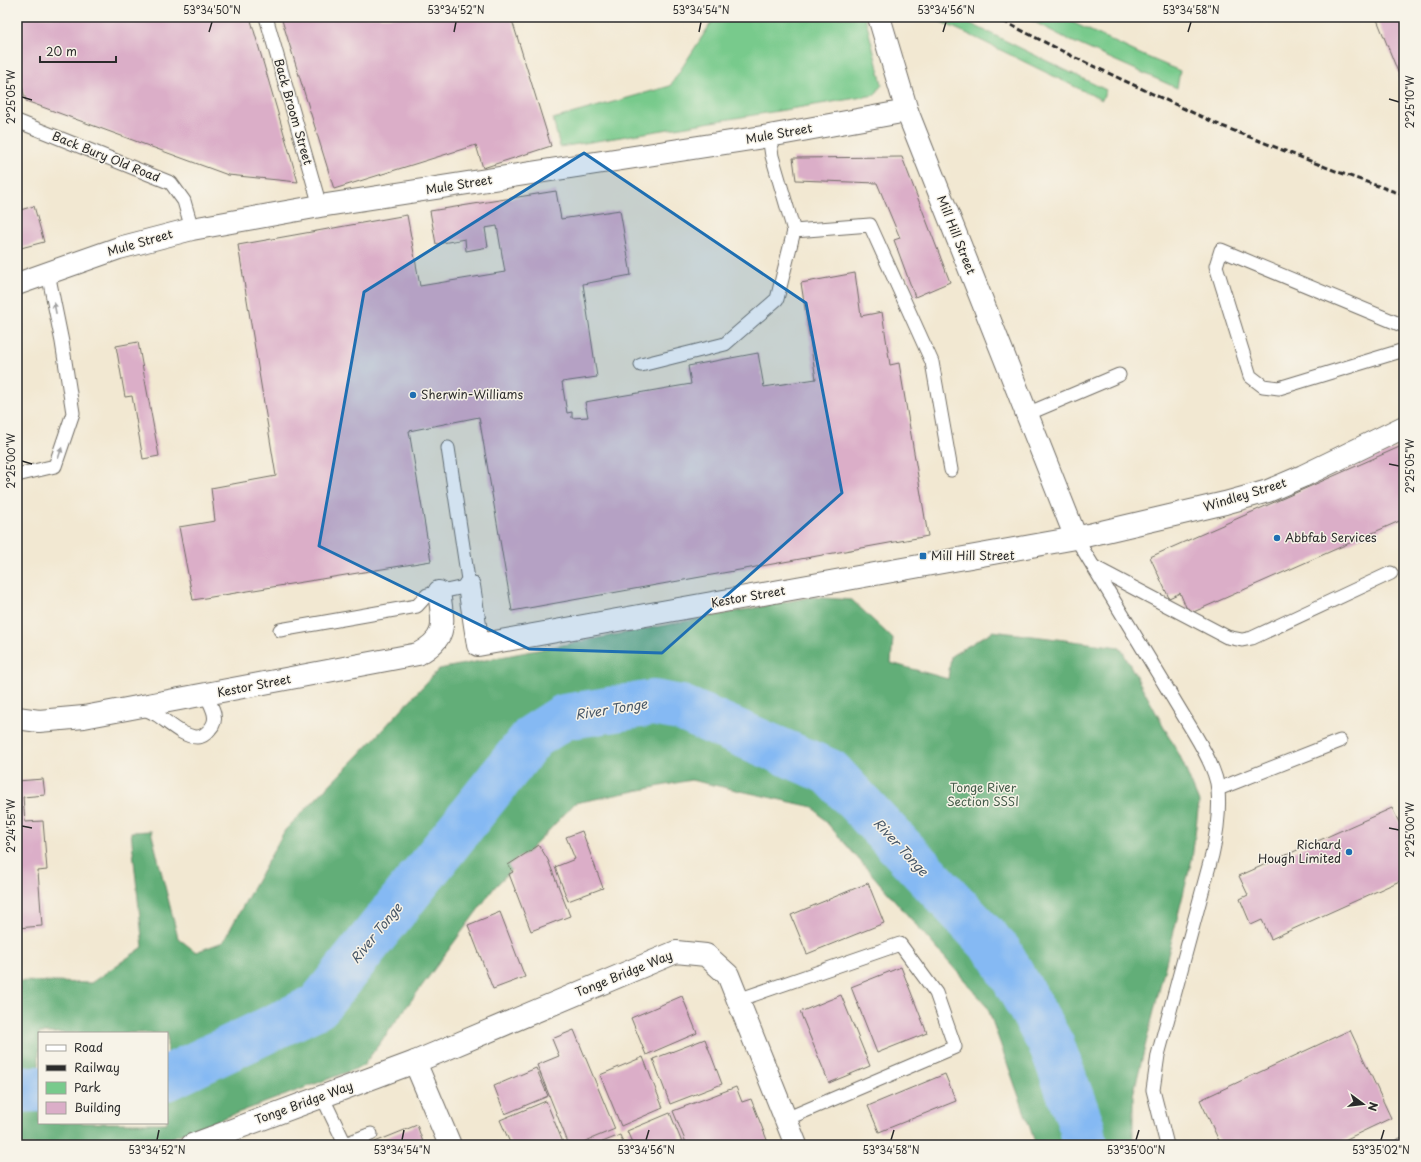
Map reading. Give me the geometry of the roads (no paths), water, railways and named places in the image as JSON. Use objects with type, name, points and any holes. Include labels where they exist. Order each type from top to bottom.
[{"type":"street","name":"Mill Hill Street","points":[[879,17],[907,111],[1076,538]]},
{"type":"street","name":"Mule Street","points":[[17,284],[119,248],[192,229],[320,206],[769,136],[907,111]]},
{"type":"street","name":"Windley Street","points":[[1076,538],[1225,503],[1268,491],[1303,476],[1404,427]]},
{"type":"street","name":"Kestor Street","points":[[469,586],[478,645],[1076,538]]},
{"type":"street","name":"Kestor Street","points":[[17,718],[39,722],[84,717],[418,654],[431,647],[438,638],[443,626],[439,592]]},
{"type":"street","name":"Tonge Bridge Way","points":[[192,1145],[415,1062],[676,952],[706,955],[728,975],[796,1145]]},
{"type":"street","points":[[415,1062],[450,1145]]},
{"type":"lane","name":"Back Broom Street","points":[[266,17],[320,206]]},
{"type":"lane","name":"Back Bury Old Road","points":[[17,122],[171,183],[184,201],[192,229]]},
{"type":"lane","points":[[641,365],[725,344],[777,299],[794,230],[772,156],[769,136]]},
{"type":"lane","points":[[794,230],[870,225],[932,362],[951,470]]},
{"type":"lane","points":[[1404,326],[1221,250],[1216,266],[1250,376],[1263,386],[1279,388],[1404,350]]},
{"type":"lane","points":[[17,475],[55,466],[73,413],[62,342],[48,273]]},
{"type":"lane","points":[[1027,414],[1119,374]]},
{"type":"lane","points":[[280,630],[417,606],[427,594],[469,586],[448,448]]},
{"type":"lane","points":[[1076,538],[1194,733],[1209,760],[1218,789],[1219,823],[1212,855],[1158,1055],[1153,1090],[1166,1145]]},
{"type":"lane","points":[[1094,568],[1227,637],[1242,640],[1252,638],[1391,573]]},
{"type":"lane","points":[[140,707],[155,714],[190,736],[199,737],[212,728],[215,720],[215,713],[206,695]]},
{"type":"lane","points":[[1218,789],[1340,741]]},
{"type":"lane","points":[[738,1000],[900,944],[936,993],[955,1047],[786,1120]]},
{"type":"lane","points":[[322,1096],[344,1145],[371,1134]]},
{"type":"waterway","name":"River Tonge","points":[[168,1078],[318,1006],[533,737],[564,717],[653,703],[681,708],[830,772],[1000,953],[1052,1046],[1082,1127],[1085,1145]]},
{"type":"waterway","name":"River Tonge","points":[[17,1090],[38,1089]]},
{"type":"railway","points":[[995,17],[1076,58],[1217,124],[1338,172],[1404,195]]},
{"type":"place","name":"Sherwin-Williams","points":[[413,395]]},
{"type":"place","name":"Abbfab Services","points":[[1277,538]]},
{"type":"place","name":"Mill Hill Street","points":[[923,556]]},
{"type":"place","name":"Richard Hough Limited","points":[[1349,852]]},
{"type":"park label","name":"Tonge River Section SSSI","points":[[983,795]]}]
